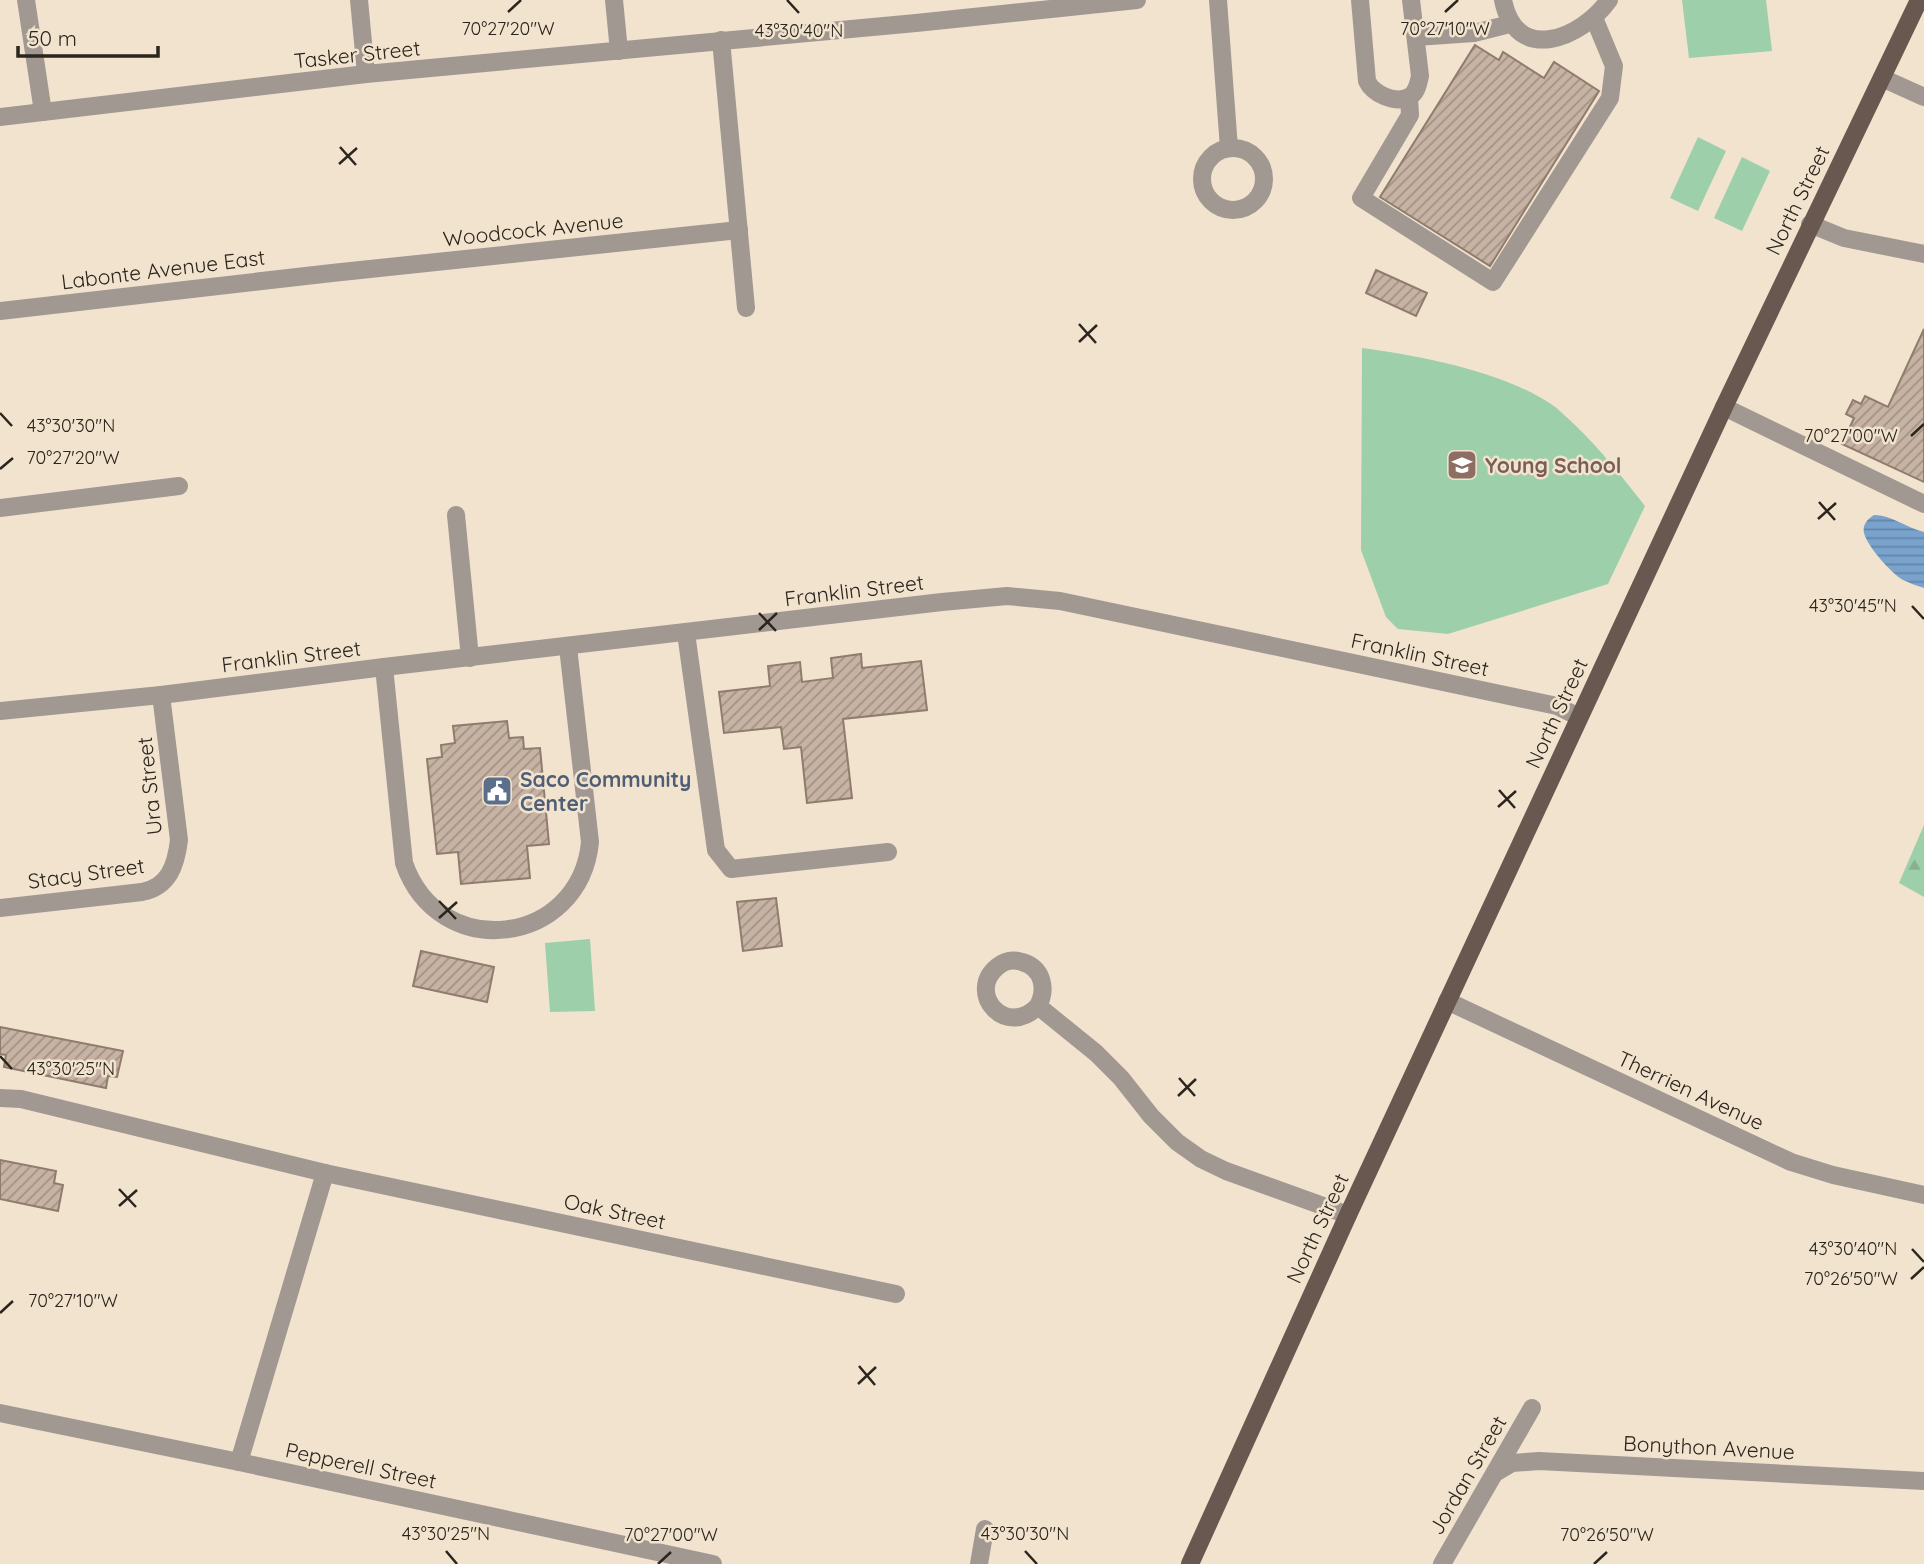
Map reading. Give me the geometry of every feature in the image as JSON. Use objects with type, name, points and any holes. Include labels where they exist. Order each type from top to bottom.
[{"type":"main road","name":"North Street","points":[[1190,1564],[1579,717],[1810,224],[1919,0]]},
{"type":"street","points":[[26,0],[43,112]]},
{"type":"street","points":[[359,0],[366,74]]},
{"type":"street","points":[[614,0],[619,51]]},
{"type":"street","name":"Tasker Street","points":[[0,117],[366,74],[721,40],[967,9],[1137,0]]},
{"type":"street","points":[[1218,0],[1229,148]]},
{"type":"street","points":[[1360,0],[1367,80],[1378,94],[1401,98],[1409,97],[1417,88],[1419,76],[1411,0]]},
{"type":"street","points":[[1503,0],[1510,24],[1528,37],[1538,40],[1571,34],[1594,18],[1609,0]]},
{"type":"street","points":[[1409,97],[1410,115],[1362,198],[1493,282],[1610,98],[1614,66],[1594,18]]},
{"type":"street","points":[[1416,37],[1474,33],[1510,24]]},
{"type":"street","points":[[721,40],[746,308]]},
{"type":"street","points":[[1882,78],[1924,97]]},
{"type":"street","points":[[1810,224],[1844,238],[1924,254]]},
{"type":"street","name":"Woodcock Avenue","points":[[332,273],[739,230]]},
{"type":"street","name":"Labonte Avenue East","points":[[0,312],[332,273]]},
{"type":"street","points":[[1724,407],[1924,504]]},
{"type":"street","points":[[0,508],[179,486]]},
{"type":"street","points":[[456,515],[470,657]]},
{"type":"street","name":"Franklin Street","points":[[0,707],[161,695],[1007,596],[1060,601],[1116,612],[1544,703],[1579,717]]},
{"type":"street","points":[[686,633],[716,850],[731,869],[888,852]]},
{"type":"street","points":[[384,667],[404,863],[408,876],[424,899],[448,919],[479,930],[509,930],[543,918],[553,911],[573,890],[589,859],[590,842],[568,647]]},
{"type":"street","name":"Ura Street","points":[[161,695],[178,829],[177,851],[172,871]]},
{"type":"street","name":"Stacy Street","points":[[0,908],[148,891],[161,884],[172,871]]},
{"type":"street","name":"Therrien Avenue","points":[[1447,1002],[1791,1162],[1833,1175],[1924,1195]]},
{"type":"street","points":[[1038,1006],[1096,1053],[1121,1078],[1151,1116],[1177,1142],[1201,1159],[1226,1171],[1348,1215]]},
{"type":"street","name":"Oak Street","points":[[0,1098],[21,1099],[325,1173],[896,1294]]},
{"type":"street","points":[[239,1462],[325,1173]]},
{"type":"street","name":"Jordan Street","points":[[1442,1564],[1532,1408]]},
{"type":"street","name":"Pepperell Street","points":[[0,1413],[713,1564]]},
{"type":"street","name":"Bonython Avenue","points":[[1495,1473],[1512,1463],[1539,1461],[1924,1481]]},
{"type":"street","points":[[979,1564],[985,1529]]},
{"type":"green space","points":[[1682,0],[1766,0],[1772,51],[1689,58]]},
{"type":"green space","points":[[1698,137],[1726,151],[1698,211],[1670,198]]},
{"type":"green space","points":[[1742,157],[1770,171],[1742,231],[1714,218]]},
{"type":"green space","points":[[1362,348],[1409,355],[1509,382],[1551,404],[1575,425],[1603,454],[1645,506],[1608,584],[1448,634],[1398,629],[1386,617],[1361,550]]},
{"type":"green space","points":[[1924,825],[1924,897],[1899,883]]},
{"type":"green space","points":[[590,939],[595,1011],[550,1012],[545,943]]},
{"type":"water","points":[[1874,515],[1887,517],[1924,532],[1924,588],[1898,577],[1870,545],[1864,527]]},
{"type":"building","points":[[1475,45],[1499,60],[1503,52],[1544,78],[1554,62],[1599,91],[1490,266],[1380,197]]},
{"type":"building","points":[[1376,270],[1427,293],[1416,316],[1366,293]]},
{"type":"building","points":[[1924,329],[1924,482],[1842,444],[1854,418],[1846,414],[1853,400],[1861,404],[1865,396],[1888,407]]},
{"type":"building","points":[[861,654],[862,668],[921,661],[927,710],[843,719],[852,798],[807,803],[801,747],[784,749],[781,727],[724,733],[719,692],[770,686],[768,666],[800,662],[802,682],[833,678],[831,658]]},
{"type":"building","points":[[507,721],[509,738],[523,737],[524,749],[540,748],[549,844],[527,846],[530,878],[461,884],[458,852],[437,854],[427,759],[442,757],[441,745],[455,743],[453,726]]},
{"type":"building","points":[[776,898],[782,946],[743,951],[737,902]]},
{"type":"building","points":[[421,951],[494,967],[487,1002],[413,986]]},
{"type":"building","points":[[0,1027],[123,1051],[117,1077],[108,1076],[106,1088],[4,1067],[6,1055],[0,1054]]},
{"type":"building","points":[[0,1160],[56,1171],[54,1183],[63,1185],[58,1211],[0,1199]]},
{"type":"place","name":"Young School","points":[[1462,465]]},
{"type":"place","name":"Saco Community Center","points":[[497,791]]}]
